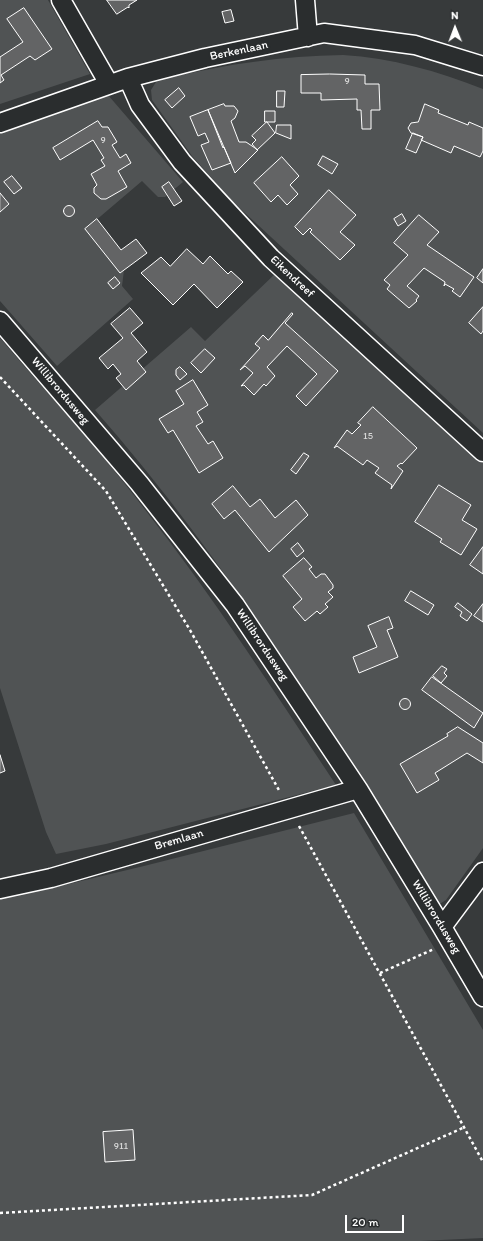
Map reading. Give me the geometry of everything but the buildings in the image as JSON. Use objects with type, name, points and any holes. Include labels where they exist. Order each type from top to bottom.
[{"type":"street","points":[[61,0],[109,84]]},
{"type":"street","points":[[305,0],[308,36]]},
{"type":"street","name":"Berkenlaan","points":[[0,124],[128,78],[205,58],[324,33],[415,45],[483,66]]},
{"type":"street","name":"Eikendreef","points":[[128,78],[140,105],[182,162],[271,258],[483,452]]},
{"type":"street","name":"Willibrordusweg","points":[[0,321],[139,483],[236,605],[358,789],[483,997]]},
{"type":"street","name":"Bremlaan","points":[[0,889],[51,878],[358,789]]},
{"type":"street","points":[[442,927],[483,872]]},
{"type":"path","points":[[0,377],[106,491],[190,630],[483,1162]]},
{"type":"path","points":[[380,973],[451,942]]},
{"type":"path","points":[[0,1213],[59,1208],[312,1195],[465,1127]]},
{"type":"shaded area","points":[[0,0],[48,0],[90,74],[0,104]]},
{"type":"shaded area","points":[[343,55],[379,59],[414,66],[483,89],[483,433],[232,201],[192,156],[152,100],[151,90],[156,82],[168,78],[212,69],[276,59]]},
{"type":"shaded area","points":[[108,95],[183,182],[165,197],[158,197],[142,181],[88,227],[124,270],[122,286],[133,299],[57,366],[0,301],[0,132]]},
{"type":"shaded area","points":[[276,273],[483,463],[483,848],[446,900],[438,905],[319,713],[235,588],[144,468],[95,410],[191,327],[205,341]]},
{"type":"shaded area","points":[[0,338],[73,421],[126,485],[169,541],[290,714],[336,785],[106,844],[56,854],[46,832],[0,688]]},
{"type":"shaded area","points":[[354,813],[483,1030],[483,1238],[420,1241],[0,1241],[0,897],[14,897]]}]
